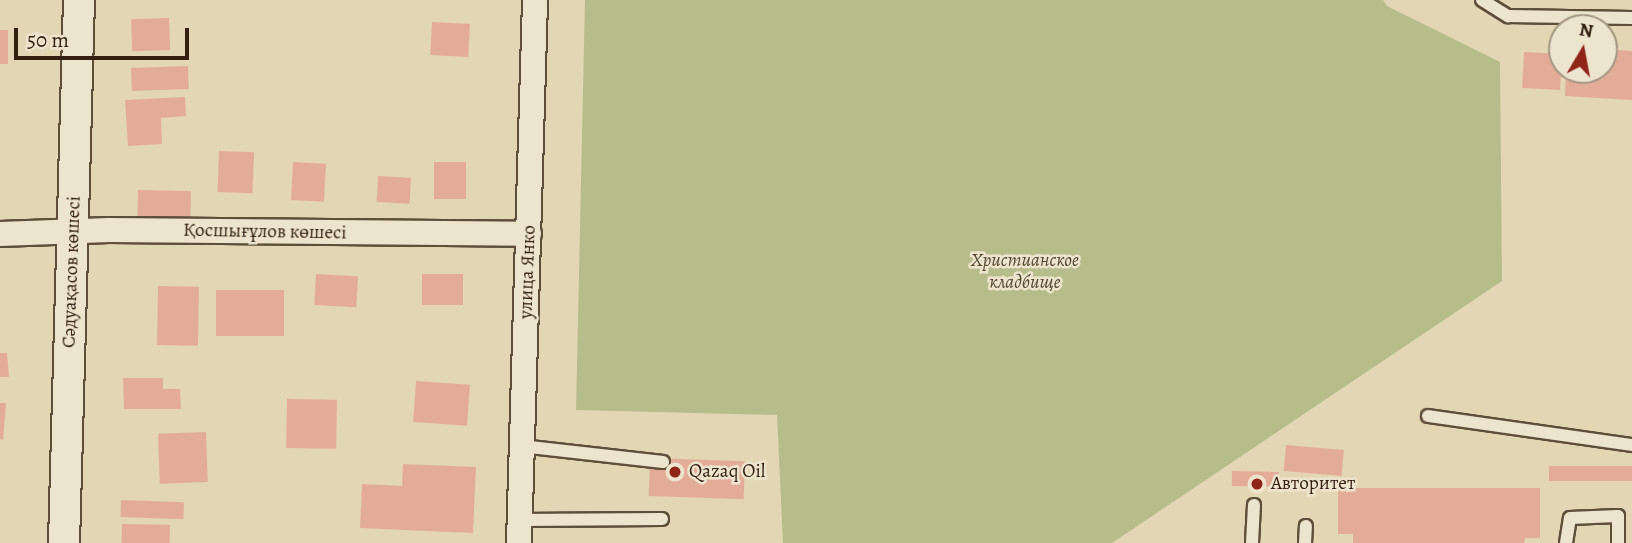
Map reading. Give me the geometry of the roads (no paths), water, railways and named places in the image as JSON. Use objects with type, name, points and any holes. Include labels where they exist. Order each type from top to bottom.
[{"type":"street","name":"Сәдуақасов көшесі","points":[[64,543],[79,0]]},
{"type":"street","name":"улица Янко","points":[[519,531],[535,0]]},
{"type":"street","name":"Қосшығұлов көшесі","points":[[0,234],[529,234]]},
{"type":"lane","points":[[1483,2],[1508,16],[1632,19]]},
{"type":"lane","points":[[1429,416],[1632,445]]},
{"type":"lane","points":[[521,446],[663,462]]},
{"type":"lane","points":[[1252,543],[1254,505]]},
{"type":"lane","points":[[1566,543],[1570,518],[1618,516],[1618,543]]},
{"type":"lane","points":[[519,531],[662,519]]},
{"type":"lane","points":[[1305,543],[1306,526]]},
{"type":"place","name":"Qazaq Oil","points":[[675,472]]},
{"type":"place","name":"Авторитет","points":[[1257,484]]},
{"type":"park label","name":"Христианское кладбище","points":[[1025,272]]}]
